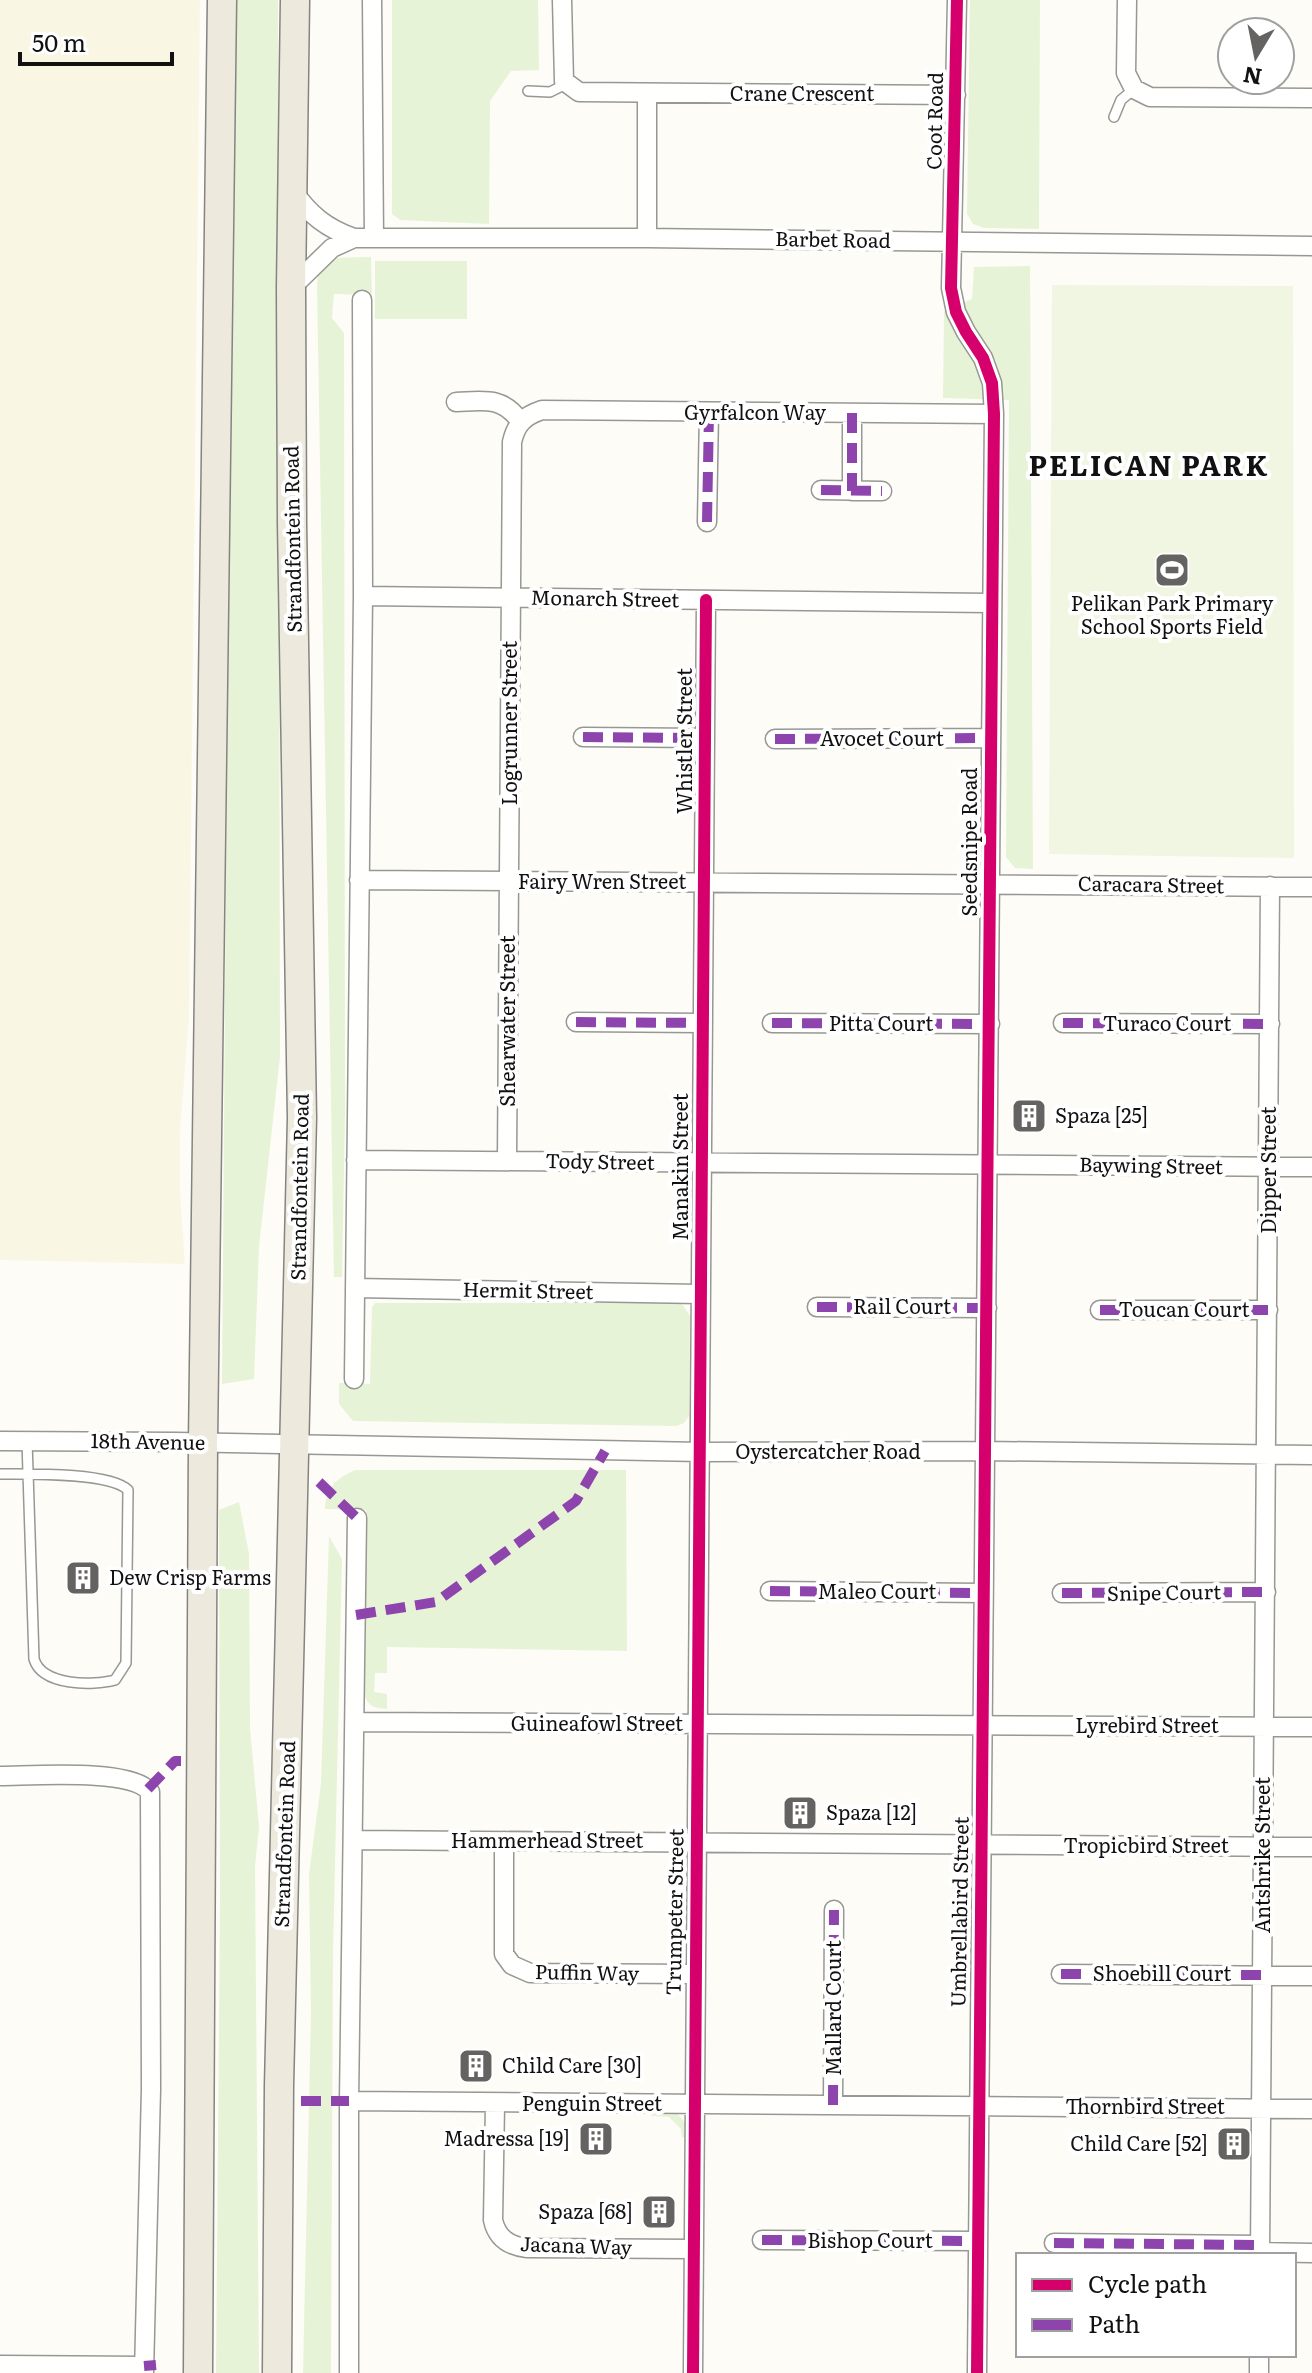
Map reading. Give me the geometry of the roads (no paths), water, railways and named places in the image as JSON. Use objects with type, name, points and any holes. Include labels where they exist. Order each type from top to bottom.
[{"type":"main road","points":[[198,2373],[203,1442],[222,0]]},
{"type":"main road","name":"Strandfontein Road","points":[[277,2373],[279,2086],[302,1118],[292,523],[295,0]]},
{"type":"street","points":[[372,0],[374,238]]},
{"type":"street","points":[[562,0],[562,63],[567,84]]},
{"type":"street","name":"Coot Road","points":[[953,242],[957,0]]},
{"type":"street","points":[[1127,0],[1126,73],[1134,89],[1150,97],[1312,98]]},
{"type":"street","name":"Crane Crescent","points":[[567,84],[579,92],[956,95]]},
{"type":"street","points":[[647,93],[647,238]]},
{"type":"street","name":"Barbet Road","points":[[292,190],[315,219],[333,231],[354,238],[647,238],[1312,246]]},
{"type":"street","points":[[291,288],[332,248],[354,238]]},
{"type":"street","name":"Seedsnipe Road","points":[[953,242],[951,288],[956,312],[983,358],[992,383],[994,414],[986,1451]]},
{"type":"street","points":[[354,1379],[363,596],[362,300]]},
{"type":"street","points":[[456,402],[492,401],[506,405],[520,421]]},
{"type":"street","name":"Gyrfalcon Way","points":[[520,421],[542,410],[994,414]]},
{"type":"street","points":[[707,522],[709,412]]},
{"type":"street","points":[[852,413],[852,491]]},
{"type":"street","name":"Logrunner Street","points":[[509,882],[512,442],[520,421]]},
{"type":"street","points":[[821,490],[882,491]]},
{"type":"street","name":"Monarch Street","points":[[363,596],[991,603]]},
{"type":"street","name":"Whistler Street","points":[[704,882],[706,600]]},
{"type":"street","points":[[583,737],[704,738]]},
{"type":"street","name":"Avocet Court","points":[[775,739],[990,738]]},
{"type":"street","name":"Fairy Wren Street","points":[[359,880],[990,883]]},
{"type":"street","name":"Shearwater Street","points":[[507,1160],[509,882]]},
{"type":"street","name":"Manakin Street","points":[[701,1452],[700,1164],[704,882]]},
{"type":"street","name":"Caracara Street","points":[[990,883],[1312,887]]},
{"type":"street","name":"Dipper Street","points":[[1267,1454],[1270,886]]},
{"type":"street","points":[[576,1022],[702,1023]]},
{"type":"street","name":"Pitta Court","points":[[772,1023],[990,1024]]},
{"type":"street","name":"Turaco Court","points":[[1063,1023],[1270,1024]]},
{"type":"street","name":"Tody Street","points":[[356,1160],[989,1164]]},
{"type":"street","name":"Baywing Street","points":[[989,1164],[1312,1167]]},
{"type":"street","name":"Hermit Street","points":[[355,1288],[700,1294]]},
{"type":"street","name":"Rail Court","points":[[817,1307],[987,1308]]},
{"type":"street","name":"Toucan Court","points":[[1100,1310],[1268,1310]]},
{"type":"street","name":"18th Avenue","points":[[0,1441],[296,1445]]},
{"type":"street","name":"Oystercatcher Road","points":[[296,1445],[701,1452],[1312,1455]]},
{"type":"street","name":"Umbrellabird Street","points":[[977,2373],[986,1451]]},
{"type":"street","name":"Trumpeter Street","points":[[693,2373],[696,1724],[701,1452]]},
{"type":"street","name":"Antshrike Street","points":[[1260,2251],[1267,1454]]},
{"type":"street","points":[[349,2373],[349,2101],[357,1518]]},
{"type":"street","name":"Maleo Court","points":[[770,1591],[983,1593]]},
{"type":"street","name":"Snipe Court","points":[[1062,1593],[1266,1592]]},
{"type":"street","name":"Guineafowl Street","points":[[355,1722],[982,1725]]},
{"type":"street","name":"Lyrebird Street","points":[[982,1725],[1312,1727]]},
{"type":"street","points":[[0,1776],[132,1779],[150,1792],[151,2089],[144,2370],[0,2365]]},
{"type":"street","name":"Hammerhead Street","points":[[354,1840],[981,1845]]},
{"type":"street","name":"Puffin Way","points":[[504,1841],[504,1954],[512,1965],[530,1973],[694,1974]]},
{"type":"street","name":"Tropicbird Street","points":[[981,1845],[1312,1847]]},
{"type":"street","name":"Mallard Court","points":[[833,2105],[834,1910]]},
{"type":"street","name":"Shoebill Court","points":[[1061,1974],[1312,1976]]},
{"type":"street","name":"Penguin Street","points":[[349,2101],[978,2106]]},
{"type":"street","name":"Jacana Way","points":[[495,2104],[493,2220],[496,2232],[505,2241],[527,2248],[693,2249]]},
{"type":"street","name":"Thornbird Street","points":[[978,2106],[1312,2109]]},
{"type":"street","name":"Bishop Court","points":[[762,2240],[978,2241]]},
{"type":"street","points":[[1054,2243],[1312,2253]]},
{"type":"lane","points":[[528,91],[550,92],[567,84]]},
{"type":"lane","points":[[1114,117],[1121,100],[1134,89]]},
{"type":"lane","points":[[0,1474],[27,1474],[111,1480],[125,1486],[129,1494],[126,1663],[115,1680],[52,1679],[36,1666],[27,1474],[27,1441]]},
{"type":"place","name":"Pelikan Park Primary School Sports Field","points":[[1172,570]]},
{"type":"place","name":"Spaza [25]","points":[[1029,1116]]},
{"type":"place","name":"Dew Crisp Farms","points":[[83,1578]]},
{"type":"place","name":"Spaza [12]","points":[[800,1813]]},
{"type":"place","name":"Child Care [30]","points":[[476,2066]]},
{"type":"place","name":"Madressa [19]","points":[[596,2139]]},
{"type":"place","name":"Child Care [52]","points":[[1234,2144]]},
{"type":"place","name":"Spaza [68]","points":[[659,2212]]},
{"type":"district","name":"PELICAN PARK","points":[[1149,466]]}]
